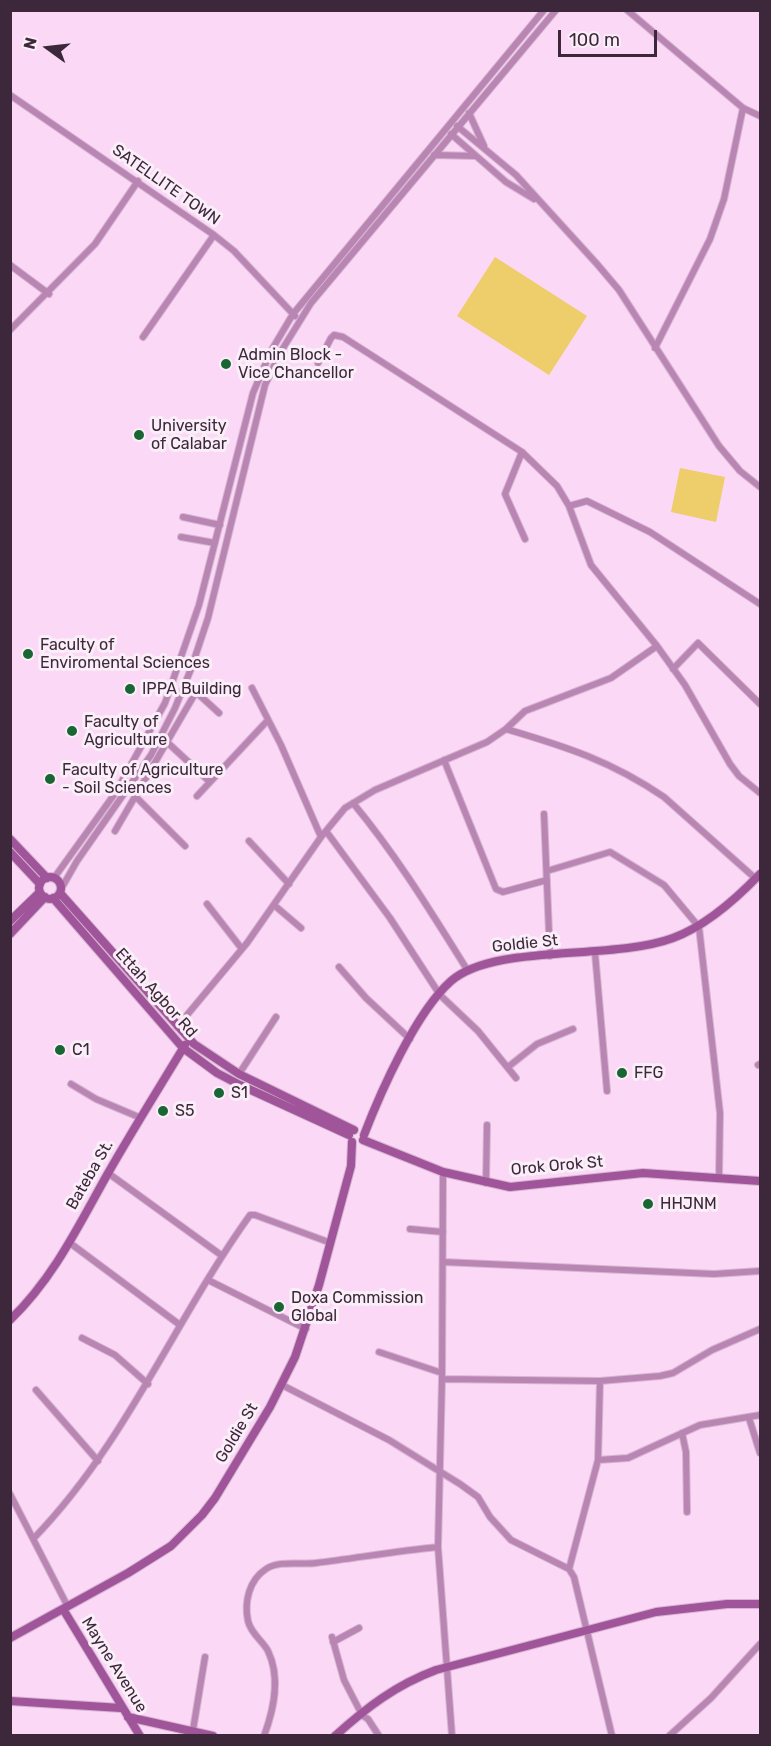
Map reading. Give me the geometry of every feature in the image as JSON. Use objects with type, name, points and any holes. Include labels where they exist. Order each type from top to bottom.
[{"type":"street","points":[[10,921],[50,889],[116,792],[152,732],[184,653],[220,525],[253,393],[271,351],[293,314],[544,10]]},
{"type":"street","points":[[10,934],[77,861],[140,772],[175,708],[207,618],[265,385],[299,320],[556,10]]},
{"type":"street","points":[[627,10],[743,108],[760,116]]},
{"type":"street","name":"SATELLITE TOWN","points":[[10,95],[214,235],[234,251],[299,320]]},
{"type":"street","points":[[656,348],[710,239],[724,199],[743,108]]},
{"type":"street","points":[[469,113],[484,147]]},
{"type":"street","points":[[452,122],[516,175],[604,273],[719,446],[740,471],[760,487]]},
{"type":"street","points":[[445,130],[517,190],[537,201]]},
{"type":"street","points":[[434,155],[475,156]]},
{"type":"street","points":[[10,330],[49,294],[95,244],[138,181]]},
{"type":"street","points":[[143,337],[214,235]]},
{"type":"street","points":[[10,265],[49,294]]},
{"type":"street","points":[[318,363],[331,338],[339,335],[522,452],[544,471],[568,506],[591,565],[657,646],[730,764],[739,776],[760,793]]},
{"type":"street","points":[[522,452],[505,494],[525,539]]},
{"type":"street","points":[[568,506],[587,501],[633,524],[760,604]]},
{"type":"street","points":[[183,517],[220,525]]},
{"type":"street","points":[[181,537],[215,543]]},
{"type":"street","points":[[673,669],[698,643],[760,704]]},
{"type":"street","points":[[177,1027],[243,949],[321,837],[353,803],[487,742],[506,729],[525,711],[611,678],[657,646]]},
{"type":"street","points":[[252,688],[321,837]]},
{"type":"street","points":[[116,831],[197,692],[219,712]]},
{"type":"street","points":[[197,796],[268,720]]},
{"type":"street","points":[[506,729],[590,755],[647,786],[664,797],[758,876]]},
{"type":"street","points":[[168,743],[210,782]]},
{"type":"street","points":[[444,760],[496,889],[503,892],[547,880]]},
{"type":"street","points":[[136,797],[185,846]]},
{"type":"street","points":[[353,803],[389,846],[413,881],[468,971]]},
{"type":"street","points":[[544,814],[550,956]]},
{"type":"street","points":[[326,831],[390,918],[440,995],[478,1031],[516,1078]]},
{"type":"street","points":[[10,839],[50,889]]},
{"type":"street","points":[[249,841],[289,884]]},
{"type":"street","points":[[10,852],[50,889]]},
{"type":"street","points":[[548,871],[610,852],[664,885],[699,927],[720,1113],[719,1178]]},
{"type":"street","name":"Goldie St","points":[[10,1638],[159,1554],[187,1531],[215,1498],[282,1385],[306,1329],[331,1243],[357,1136],[371,1117],[410,1039],[451,982],[468,971],[492,962],[595,953],[648,945],[699,927],[758,876]]},
{"type":"street","name":"Ettah Agbor Rd","points":[[50,889],[189,1040],[239,1074],[357,1136]]},
{"type":"street","name":"Ettah Agbor Rd","points":[[50,889],[183,1048],[240,1085],[357,1136]]},
{"type":"street","points":[[207,904],[243,949]]},
{"type":"street","points":[[274,905],[301,928]]},
{"type":"street","points":[[595,953],[607,1091]]},
{"type":"street","points":[[339,967],[366,998],[410,1039]]},
{"type":"street","points":[[239,1074],[276,1017]]},
{"type":"street","points":[[508,1067],[537,1044],[573,1029]]},
{"type":"street","name":"Bateba St.","points":[[10,1320],[26,1304],[70,1243],[108,1173],[189,1040]]},
{"type":"street","points":[[71,1084],[96,1099],[141,1118]]},
{"type":"street","points":[[486,1184],[487,1125]]},
{"type":"street","name":"Orok Orok St","points":[[357,1136],[443,1172],[486,1184],[528,1187],[643,1173],[760,1181]]},
{"type":"street","points":[[443,1172],[438,1547],[452,1736]]},
{"type":"street","points":[[108,1173],[221,1256]]},
{"type":"street","points":[[34,1538],[66,1505],[98,1461],[148,1384],[221,1256],[253,1214],[331,1243]]},
{"type":"street","points":[[410,1229],[443,1232]]},
{"type":"street","points":[[70,1243],[180,1325]]},
{"type":"street","points":[[443,1262],[714,1274],[760,1271]]},
{"type":"street","points":[[208,1280],[306,1329]]},
{"type":"street","points":[[379,1352],[442,1376],[600,1381],[667,1375],[712,1350],[760,1329]]},
{"type":"street","points":[[82,1338],[115,1355],[148,1384]]},
{"type":"street","points":[[600,1381],[598,1460],[569,1569],[588,1632],[603,1707],[612,1736]]},
{"type":"street","points":[[282,1385],[389,1440],[478,1497],[490,1517],[511,1540],[569,1569]]},
{"type":"street","points":[[36,1390],[98,1461]]},
{"type":"street","points":[[598,1460],[628,1458],[682,1433],[711,1423],[760,1415]]},
{"type":"street","points":[[749,1418],[760,1453]]},
{"type":"street","points":[[682,1433],[686,1452],[687,1512]]},
{"type":"street","points":[[10,1494],[34,1538],[65,1608]]},
{"type":"street","points":[[264,1736],[274,1707],[275,1692],[268,1650],[252,1632],[248,1621],[249,1594],[257,1577],[275,1565],[314,1564],[387,1551],[438,1547]]},
{"type":"street","points":[[335,1736],[360,1713],[409,1680],[447,1667],[681,1608],[760,1604]]},
{"type":"street","name":"Mayne Avenue","points":[[65,1608],[121,1708],[140,1736]]},
{"type":"street","points":[[359,1628],[333,1640],[344,1680],[360,1713],[368,1719],[380,1736]]},
{"type":"street","points":[[669,1736],[711,1698],[760,1644]]},
{"type":"street","points":[[193,1730],[205,1658]]},
{"type":"street","points":[[10,1701],[121,1708]]},
{"type":"street","points":[[128,1717],[213,1736]]},
{"type":"shaded area","points":[[495,257],[587,316],[549,375],[457,316]]},
{"type":"shaded area","points":[[680,468],[725,477],[716,522],[671,512]]},
{"type":"place","name":"Admin Block - Vice Chancellor","points":[[226,364]]},
{"type":"place","name":"University of Calabar","points":[[139,435]]},
{"type":"place","name":"Faculty of Enviromental Sciences","points":[[28,654]]},
{"type":"place","name":"IPPA Building","points":[[130,689]]},
{"type":"place","name":"Faculty of Agriculture","points":[[72,731]]},
{"type":"place","name":"Faculty of Agriculture - Soil Sciences","points":[[50,779]]},
{"type":"place","name":"C1","points":[[60,1050]]},
{"type":"place","name":"FFG","points":[[622,1073]]},
{"type":"place","name":"S1","points":[[219,1093]]},
{"type":"place","name":"S5","points":[[163,1111]]},
{"type":"place","name":"HHJNM","points":[[648,1204]]},
{"type":"place","name":"Doxa Commission Global","points":[[279,1307]]}]
